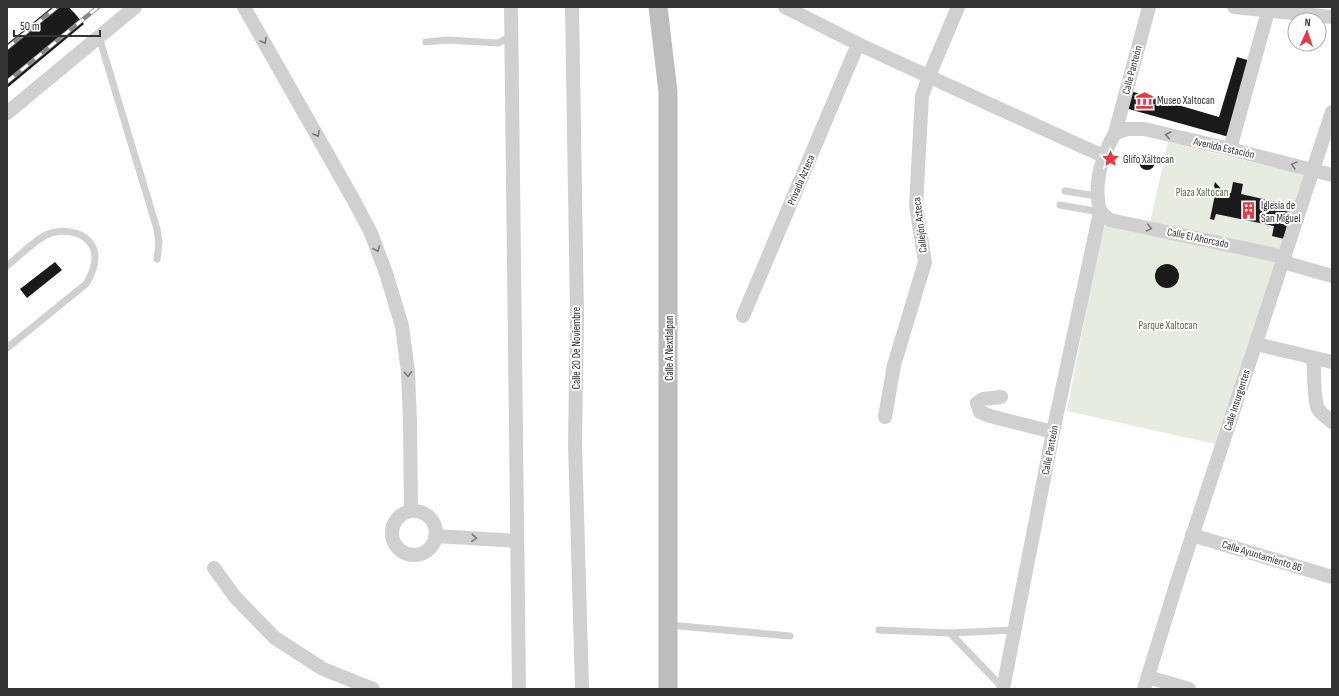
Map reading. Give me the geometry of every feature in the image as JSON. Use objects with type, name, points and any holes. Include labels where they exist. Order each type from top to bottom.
[{"type":"main road","name":"Calle A Nextlalpan","points":[[658,7],[668,92],[668,689]]},
{"type":"street","points":[[7,113],[135,7]]},
{"type":"street","points":[[244,7],[353,199],[371,233],[386,272],[402,326],[408,372],[411,511]]},
{"type":"street","points":[[510,7],[519,689]]},
{"type":"street","name":"Calle 20 De Noviembre","points":[[572,7],[577,315],[575,444],[582,689]]},
{"type":"street","points":[[785,7],[858,44],[1104,156]]},
{"type":"street","name":"Callejón Azteca","points":[[885,417],[894,365],[925,262],[916,205],[922,96],[958,7]]},
{"type":"street","name":"Calle Panteón","points":[[1003,688],[1053,432],[1105,216],[1097,196],[1098,183],[1104,156],[1115,133],[1149,7]]},
{"type":"street","points":[[1234,7],[1332,17]]},
{"type":"street","points":[[1230,148],[1268,10]]},
{"type":"street","name":"Privada Azteca","points":[[743,316],[858,44]]},
{"type":"street","name":"Calle Insurgentes","points":[[1146,683],[1192,535],[1332,112]]},
{"type":"street","name":"Avenida Estación","points":[[1115,133],[1127,129],[1144,129],[1230,148],[1332,175]]},
{"type":"street","name":"Calle El Ahorcado","points":[[1105,216],[1284,260],[1332,276]]},
{"type":"street","points":[[1256,344],[1332,362]]},
{"type":"street","points":[[1313,358],[1315,391],[1318,409],[1332,422]]},
{"type":"street","points":[[1001,397],[983,398],[977,403],[980,412],[990,416],[1053,432]]},
{"type":"street","points":[[411,511],[421,513],[429,518],[434,526],[435,536],[432,545],[425,552],[416,555],[406,554],[398,548],[393,540],[392,530],[395,521],[402,514],[411,511]]},
{"type":"street","name":"Calle Ayuntamiento 86","points":[[1192,535],[1332,577]]},
{"type":"street","points":[[435,536],[517,541]]},
{"type":"street","points":[[214,568],[234,597],[275,638],[323,669],[373,689]]},
{"type":"street","points":[[1146,683],[1189,689]]},
{"type":"lane","points":[[99,37],[157,229],[159,243],[157,259]]},
{"type":"lane","points":[[426,42],[448,40],[498,43],[510,37]]},
{"type":"lane","points":[[1065,191],[1097,196]]},
{"type":"lane","points":[[1060,205],[1105,216]]},
{"type":"lane","points":[[7,266],[45,235],[60,231],[75,232],[84,237],[92,246],[95,258],[93,272],[86,284],[7,348]]},
{"type":"lane","points":[[669,625],[790,636]]},
{"type":"lane","points":[[879,630],[950,633],[1014,630]]},
{"type":"lane","points":[[950,633],[1003,688]]},
{"type":"green space","name":"Plaza Xaltocan","points":[[1168,142],[1305,175],[1282,250],[1150,222]]},
{"type":"green space","name":"Parque Xaltocan","points":[[1102,225],[1277,262],[1215,444],[1067,411]]},
{"type":"building","points":[[52,7],[69,7],[84,24],[7,88],[7,44]]},
{"type":"building","name":"Museo Xaltocan","points":[[1237,57],[1251,61],[1229,137],[1125,108],[1130,91],[1219,117]]},
{"type":"building","points":[[1144,154],[1150,154],[1155,159],[1153,168],[1150,170],[1144,170],[1139,165],[1139,159]]},
{"type":"building","name":"Iglesia de San Miguel","points":[[1215,182],[1223,191],[1231,193],[1233,182],[1243,184],[1241,194],[1281,203],[1280,210],[1290,212],[1284,239],[1272,236],[1274,226],[1216,214],[1214,220],[1210,219],[1216,190],[1214,186]]},
{"type":"building","points":[[55,262],[62,270],[27,298],[20,289]]},
{"type":"building","points":[[1167,264],[1175,268],[1179,276],[1175,284],[1167,288],[1159,284],[1155,276],[1159,268]]},
{"type":"railway","points":[[7,48],[57,7]]},
{"type":"railway","points":[[7,82],[98,7]]},
{"type":"place","name":"Museo Xaltocan","points":[[1144,100]]},
{"type":"place","name":"Glifo Xaltocan","points":[[1110,159]]},
{"type":"place","name":"Iglesia de San Miguel","points":[[1248,211]]}]
